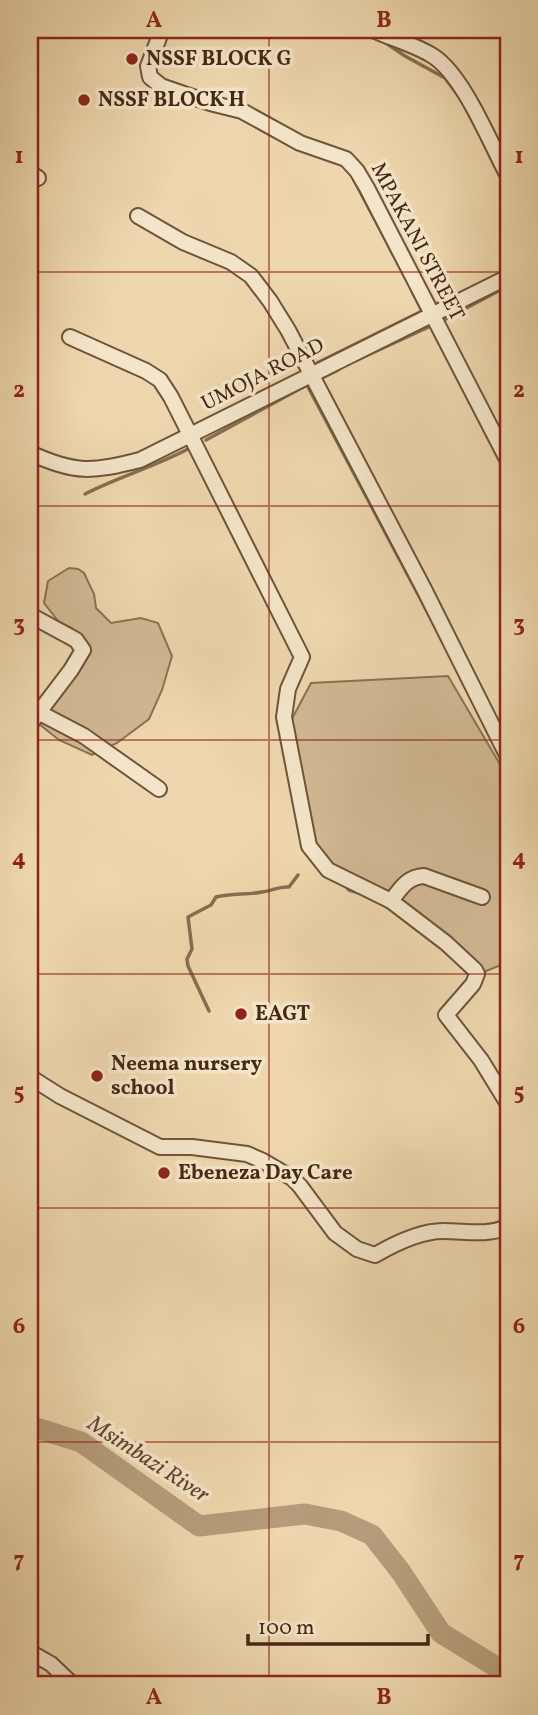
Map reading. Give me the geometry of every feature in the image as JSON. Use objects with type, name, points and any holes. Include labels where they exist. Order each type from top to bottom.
[{"type":"street","name":"MPAKANI STREET","points":[[162,30],[148,66],[150,77],[161,86],[242,111],[300,143],[350,163],[367,188],[508,461]]},
{"type":"street","points":[[373,30],[432,55],[447,67],[458,82],[508,176]]},
{"type":"street","points":[[138,215],[183,242],[231,262],[251,276],[270,300],[424,589],[508,757]]},
{"type":"street","name":"UMOJA ROAD","points":[[30,453],[75,470],[104,469],[139,460],[508,277]]},
{"type":"street","points":[[70,337],[146,371],[160,380],[171,397],[302,657],[288,689],[284,717],[309,846],[328,870],[391,901],[446,943],[477,974],[473,984],[446,1015],[481,1060],[508,1104]]},
{"type":"street","points":[[30,615],[76,640],[83,650],[30,724]]},
{"type":"street","points":[[40,712],[85,736],[159,789]]},
{"type":"street","points":[[391,901],[407,881],[424,876],[482,897]]},
{"type":"street","points":[[30,1077],[60,1096],[160,1147],[192,1147],[247,1154],[263,1161],[292,1178],[335,1233],[357,1249],[374,1255],[400,1242],[439,1231],[486,1234],[508,1227]]},
{"type":"street","points":[[30,1652],[51,1664],[73,1685]]},
{"type":"shaded area","points":[[69,568],[84,573],[94,594],[96,608],[111,623],[141,618],[158,623],[172,656],[162,690],[149,719],[117,743],[92,755],[59,740],[39,724],[77,655],[80,640],[72,628],[59,622],[44,603],[48,581]]},
{"type":"shaded area","points":[[448,676],[508,778],[508,962],[472,977],[451,938],[391,901],[349,891],[317,857],[285,732],[311,683]]},
{"type":"waterway","points":[[383,41],[445,78],[463,102],[483,141]]},
{"type":"waterway","points":[[502,179],[508,190]]},
{"type":"waterway","points":[[354,180],[406,279]]},
{"type":"waterway","points":[[460,293],[487,280]]},
{"type":"waterway","points":[[442,321],[508,286]]},
{"type":"waterway","points":[[317,363],[422,311],[411,289]]},
{"type":"waterway","points":[[434,305],[444,300]]},
{"type":"waterway","points":[[357,360],[431,326]]},
{"type":"waterway","points":[[320,379],[338,370]]},
{"type":"waterway","points":[[206,440],[307,385],[437,630]]},
{"type":"waterway","points":[[85,494],[188,449]]},
{"type":"waterway","points":[[209,1011],[188,966],[187,959],[192,949],[188,917],[211,905],[216,897],[289,887],[298,875]]},
{"type":"waterway","name":"Msimbazi River","points":[[30,1426],[81,1442],[199,1526],[305,1514],[341,1521],[372,1535],[401,1572],[441,1633],[508,1674]]},
{"type":"place","name":"NSSF BLOCK G","points":[[132,59]]},
{"type":"place","name":"NSSF BLOCK H","points":[[84,100]]},
{"type":"place","name":"EAGT","points":[[241,1014]]},
{"type":"place","name":"Neema nursery school","points":[[97,1076]]},
{"type":"place","name":"Ebeneza Day Care","points":[[164,1173]]}]
